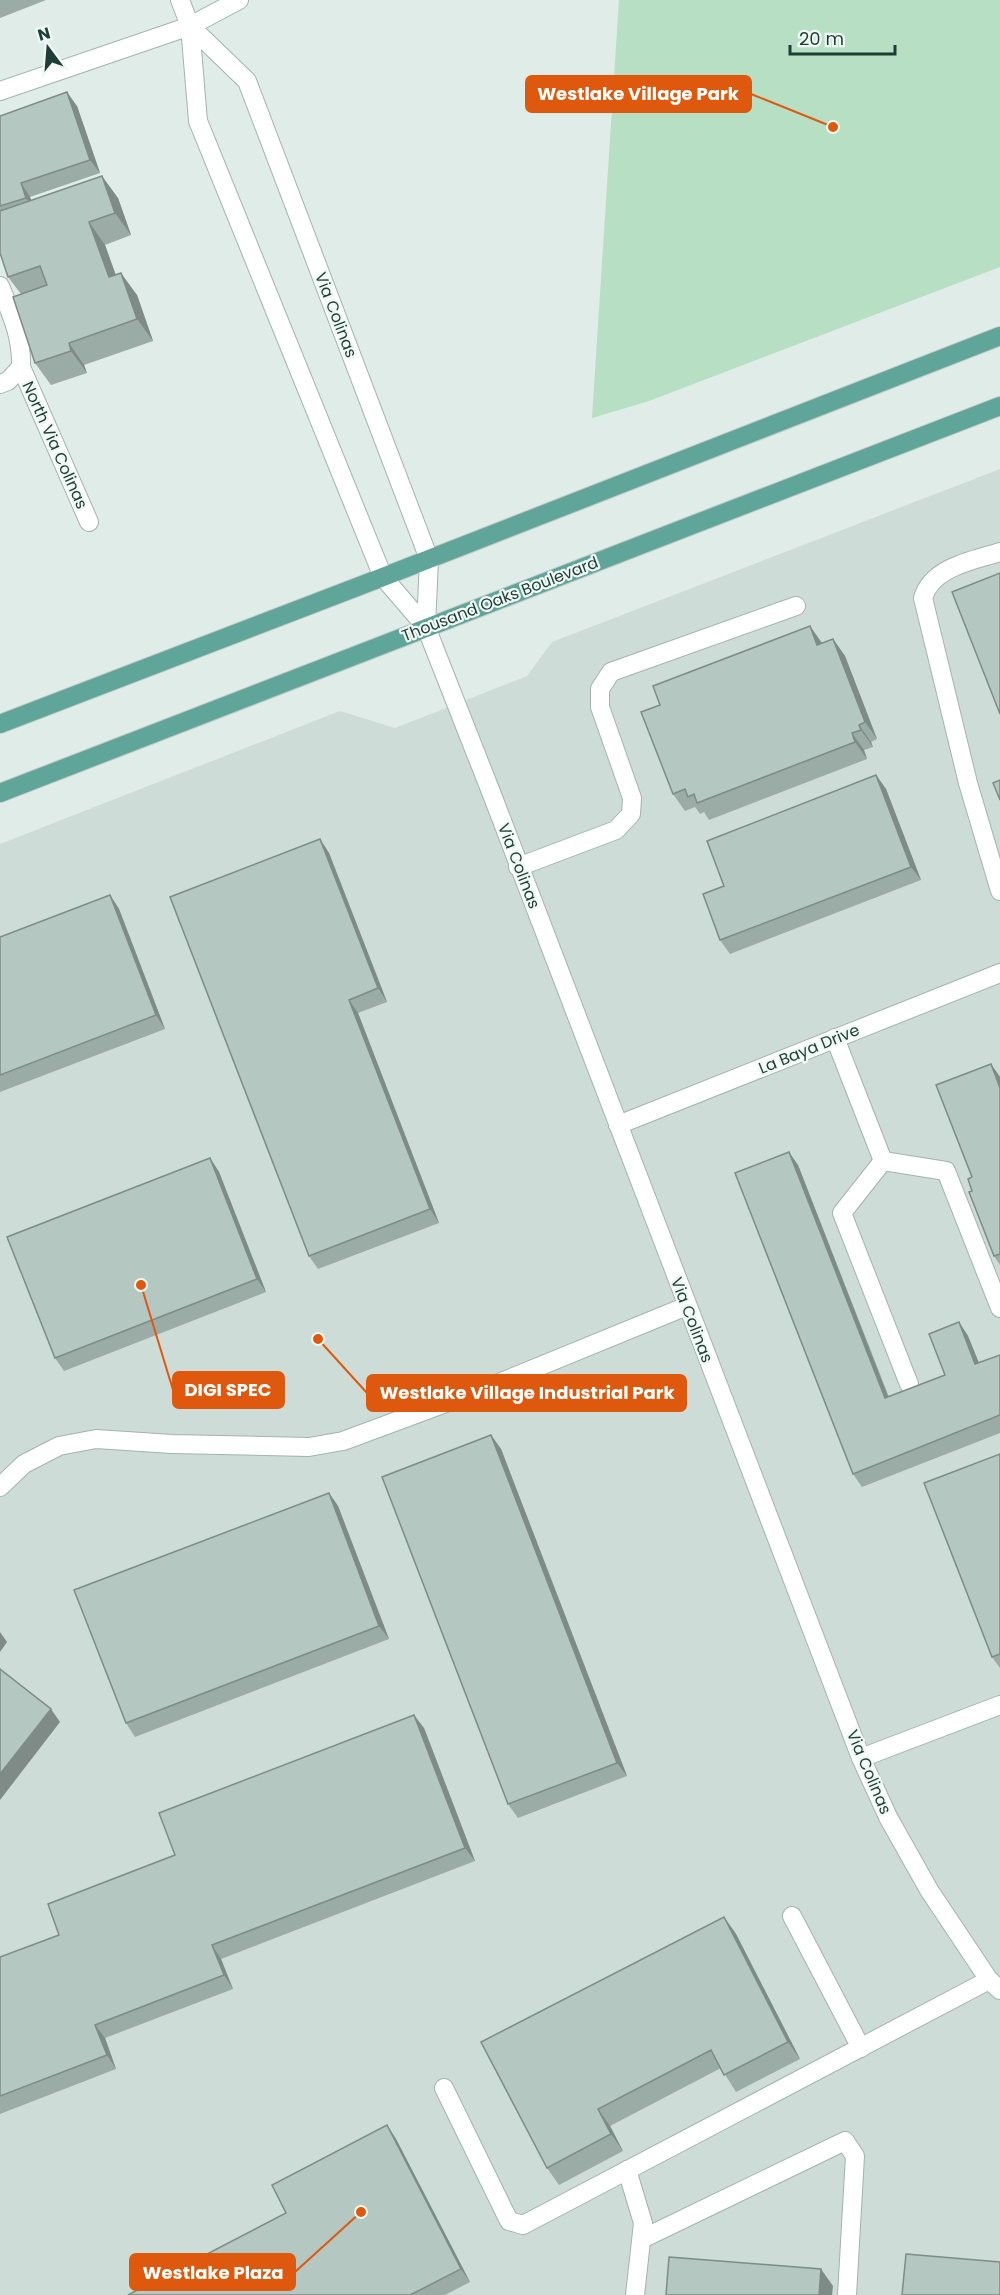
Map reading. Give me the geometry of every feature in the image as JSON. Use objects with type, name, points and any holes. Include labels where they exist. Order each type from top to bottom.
[{"type":"main road","points":[[5,722],[1000,336]]},
{"type":"main road","name":"Thousand Oaks Boulevard","points":[[0,793],[1000,406]]},
{"type":"street","name":"Via Colinas","points":[[180,0],[190,26],[198,121],[383,577],[426,627],[861,1758],[888,1817],[929,1890],[994,1985]]},
{"type":"street","points":[[0,91],[190,26],[239,0]]},
{"type":"street","name":"Via Colinas","points":[[190,26],[247,81],[429,559],[426,627]]},
{"type":"street","name":"North Via Colinas","points":[[0,286],[21,339],[21,367],[89,522]]},
{"type":"street","name":"North Via Colinas","points":[[0,384],[8,381],[21,367]]},
{"type":"street","points":[[1000,552],[943,571],[926,587],[923,598],[968,783],[1000,891]]},
{"type":"street","points":[[518,867],[615,830],[631,814],[632,798],[600,707],[600,689],[611,672],[796,606]]},
{"type":"street","name":"La Baya Drive","points":[[618,1125],[1000,972]]},
{"type":"street","points":[[835,1038],[883,1161]]},
{"type":"street","points":[[883,1161],[946,1171],[1000,1308]]},
{"type":"street","points":[[883,1161],[842,1213],[909,1384]]},
{"type":"street","points":[[0,1487],[24,1464],[59,1446],[96,1439],[172,1444],[309,1447],[343,1441],[515,1376],[687,1306]]},
{"type":"street","points":[[861,1758],[1000,1705]]},
{"type":"street","points":[[792,1916],[861,2048]]},
{"type":"street","points":[[444,2088],[509,2221],[523,2225],[861,2048],[994,1985]]},
{"type":"street","points":[[642,2239],[846,2141],[855,2156],[847,2295]]},
{"type":"street","points":[[627,2170],[643,2223],[635,2295]]},
{"type":"shaded area","points":[[1000,469],[1000,2295],[0,2295],[0,844],[340,711],[395,728],[527,676],[552,642]]},
{"type":"green space","points":[[619,0],[1000,0],[1000,267],[649,401],[592,418]]},
{"type":"building","points":[[67,92],[90,160],[21,183],[26,198],[0,206],[0,116]]},
{"type":"building","points":[[102,176],[115,213],[89,222],[109,277],[121,273],[137,319],[69,343],[71,351],[35,363],[13,297],[47,285],[40,266],[8,277],[0,253],[0,211]]},
{"type":"building","points":[[1000,573],[1000,714],[952,592]]},
{"type":"building","points":[[810,626],[817,645],[833,639],[865,722],[859,725],[861,730],[852,733],[855,742],[697,803],[694,794],[688,797],[685,789],[673,794],[641,712],[660,705],[653,686]]},
{"type":"building","points":[[876,775],[911,867],[720,940],[703,894],[724,886],[707,841]]},
{"type":"building","points":[[1000,780],[1000,800],[993,783]]},
{"type":"building","points":[[320,839],[378,988],[349,1000],[430,1209],[309,1256],[170,897]]},
{"type":"building","points":[[110,895],[156,1015],[0,1075],[0,937]]},
{"type":"building","points":[[991,1064],[1000,1088],[1000,1254],[994,1256],[969,1192],[972,1191],[968,1179],[972,1177],[936,1085]]},
{"type":"building","points":[[789,1152],[885,1398],[945,1375],[929,1334],[959,1322],[975,1364],[1000,1355],[1000,1415],[853,1474],[735,1173]]},
{"type":"building","points":[[210,1158],[257,1279],[55,1358],[7,1237]]},
{"type":"building","points":[[491,1435],[617,1763],[508,1804],[382,1477]]},
{"type":"building","points":[[1000,1454],[1000,1654],[992,1657],[924,1483]]},
{"type":"building","points":[[329,1493],[379,1626],[126,1723],[74,1590]]},
{"type":"building","points":[[0,1669],[51,1709],[0,1774]]},
{"type":"building","points":[[414,1715],[465,1848],[212,1945],[224,1975],[95,2025],[107,2055],[0,2096],[0,1957],[59,1935],[48,1904],[175,1855],[159,1813]]},
{"type":"building","points":[[724,1917],[788,2042],[724,2075],[711,2050],[598,2109],[611,2134],[547,2168],[481,2042]]},
{"type":"building","points":[[387,2125],[461,2269],[410,2295],[128,2295],[286,2213],[272,2185]]},
{"type":"building","points":[[906,2254],[1000,2262],[1000,2295],[902,2295]]},
{"type":"building","points":[[669,2257],[821,2269],[819,2295],[666,2295]]},
{"type":"place","name":"Westlake Village Park","points":[[833,127]]},
{"type":"place","name":"DIGI SPEC","points":[[141,1285]]},
{"type":"place","name":"Westlake Village Industrial Park","points":[[318,1339]]},
{"type":"place","name":"Westlake Plaza","points":[[361,2212]]}]
